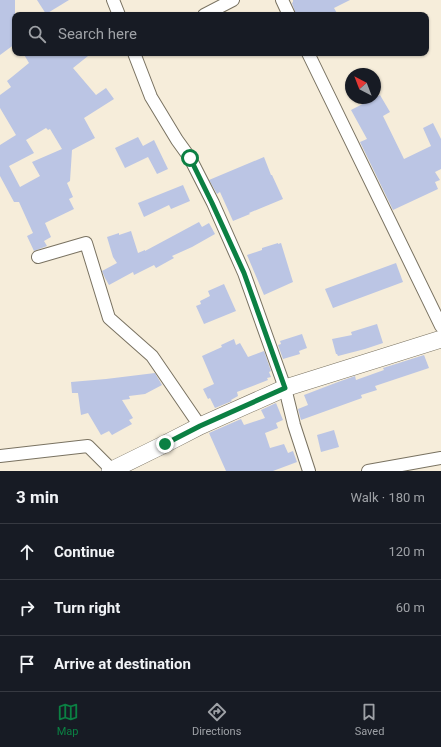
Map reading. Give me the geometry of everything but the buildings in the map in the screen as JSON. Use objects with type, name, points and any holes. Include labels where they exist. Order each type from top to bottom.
[{"type":"street","points":[[113,0],[118,12]]},
{"type":"street","points":[[210,12],[234,0]]},
{"type":"street","points":[[282,0],[288,12]]},
{"type":"street","points":[[135,56],[151,97],[177,140],[190,158],[244,273],[285,388],[294,425],[309,471]]},
{"type":"street","points":[[309,56],[441,326]]},
{"type":"street","points":[[38,257],[86,243],[109,318],[152,356],[200,426]]},
{"type":"street","points":[[0,456],[88,446],[111,471],[200,426],[285,388],[441,339]]},
{"type":"street","points":[[368,471],[441,458]]},
{"type":"route","points":[[165,444],[200,426],[285,388],[244,273],[190,158]]}]
